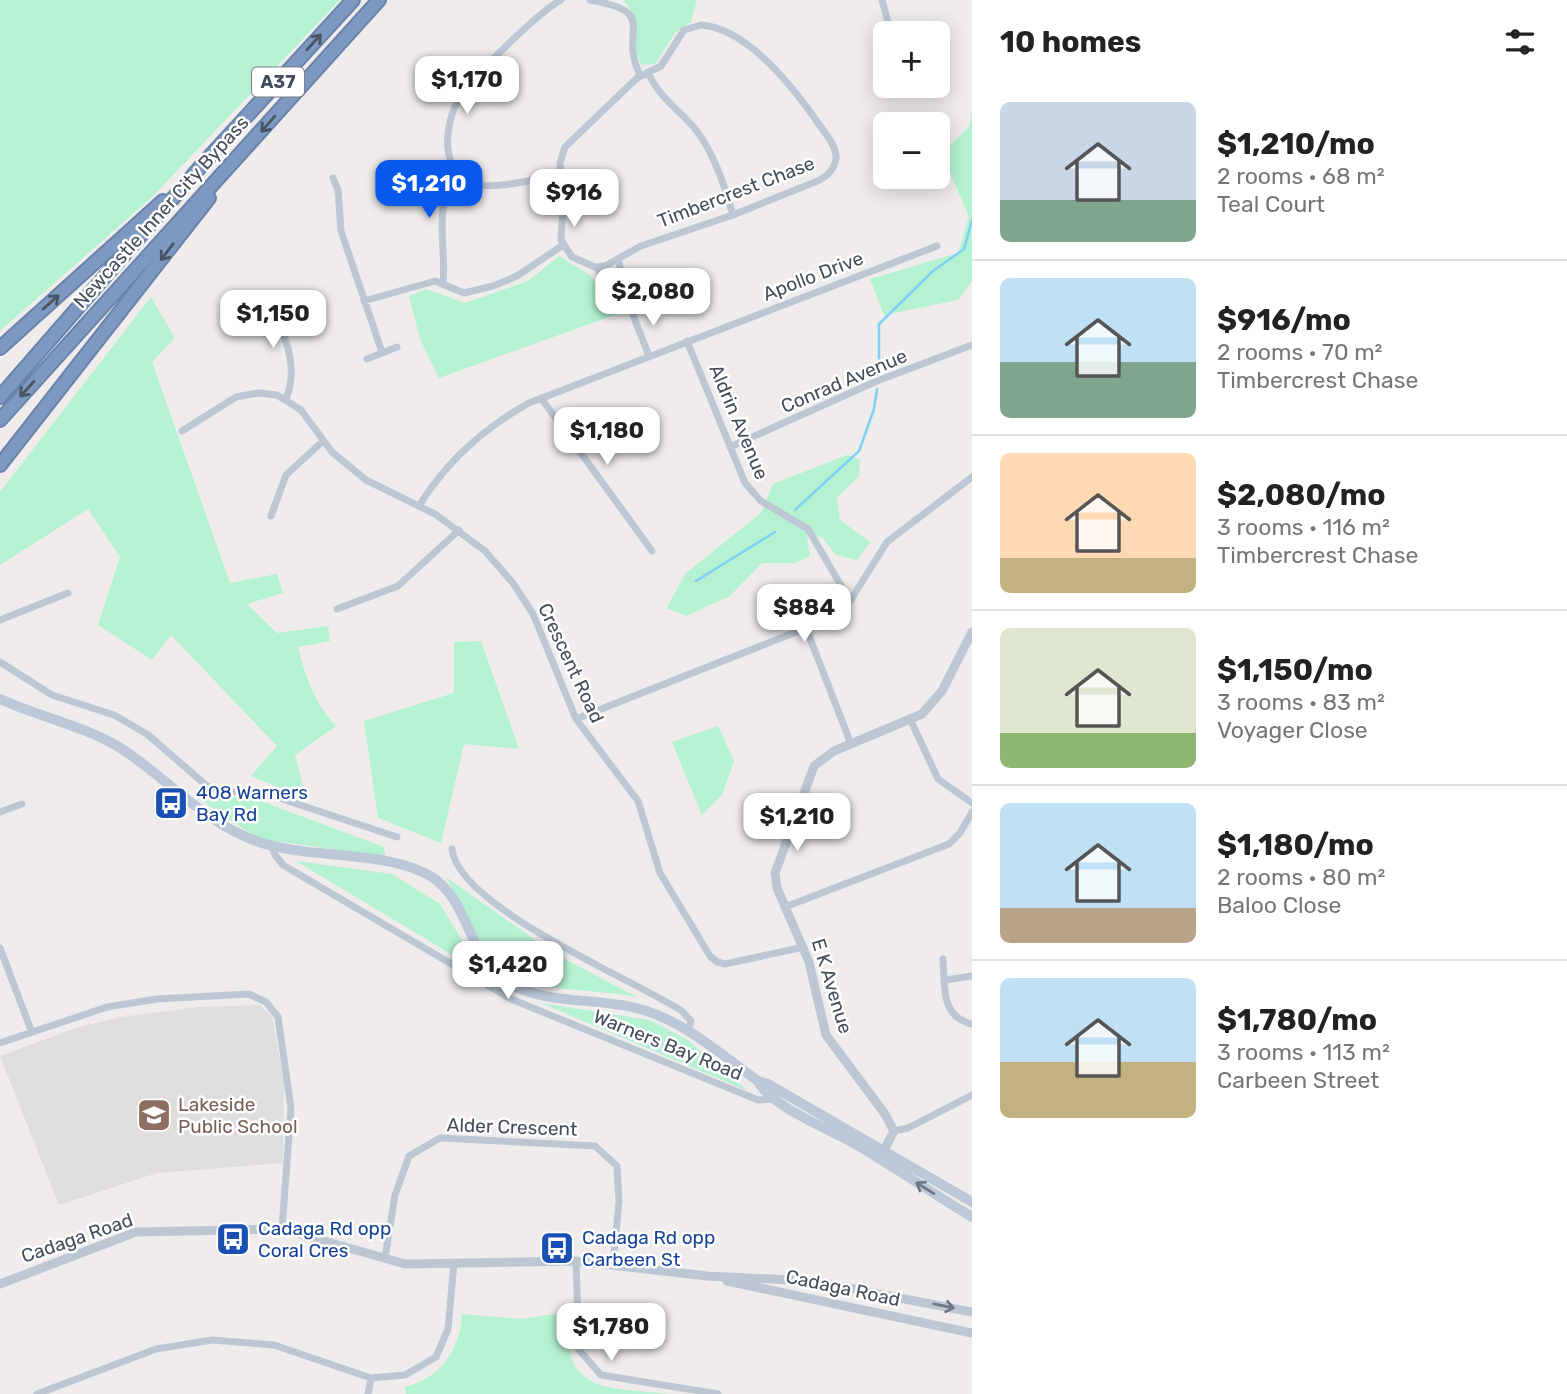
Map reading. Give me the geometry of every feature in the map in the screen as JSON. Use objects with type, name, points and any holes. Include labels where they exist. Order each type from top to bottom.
[{"type":"highway","name":"Newcastle Inner City Bypass","points":[[0,397],[202,165],[353,0]]},
{"type":"highway","name":"Newcastle Inner City Bypass","points":[[0,420],[187,211],[239,159],[379,0]]},
{"type":"highway","points":[[0,465],[239,159]]},
{"type":"highway","points":[[0,348],[202,165]]},
{"type":"main road","name":"Warners Bay Road","points":[[0,699],[119,747],[178,794],[225,826],[272,846],[396,864],[434,879],[449,894],[493,974],[530,992],[634,1007],[654,1013],[688,1032],[758,1081],[768,1084],[972,1217]]},
{"type":"main road","name":"Warners Bay Road","points":[[758,1081],[762,1089],[775,1099],[972,1202]]},
{"type":"street","points":[[561,0],[540,16],[461,95],[453,115],[448,145],[449,158],[459,175],[484,186],[561,175]]},
{"type":"street","points":[[590,0],[620,6],[630,13],[633,22],[632,50],[644,74],[657,92],[686,118],[704,141],[718,170],[733,215]]},
{"type":"street","points":[[882,0],[888,21]]},
{"type":"street","name":"Timbercrest Chase","points":[[563,245],[559,228],[563,201],[560,159],[567,144],[644,74],[663,64],[684,30],[697,25],[711,26],[771,64],[797,94],[829,140],[836,156],[827,175],[733,215],[641,246],[598,268]]},
{"type":"street","points":[[443,282],[443,200],[459,175]]},
{"type":"street","points":[[333,178],[338,190],[341,231],[382,352]]},
{"type":"street","points":[[364,301],[430,282],[443,282],[464,293],[493,286],[517,276],[563,245],[572,257],[598,268],[609,293],[631,310]]},
{"type":"street","name":"Apollo Drive","points":[[419,506],[438,477],[475,439],[509,415],[541,398],[937,246]]},
{"type":"street","points":[[618,259],[631,310],[649,356]]},
{"type":"street","points":[[182,431],[243,395],[265,393],[286,399],[293,380],[293,368],[268,301]]},
{"type":"street","name":"Aldrin Avenue","points":[[687,341],[745,483],[755,497],[808,529],[850,601]]},
{"type":"street","name":"Conrad Avenue","points":[[730,447],[877,381],[972,345]]},
{"type":"street","points":[[367,359],[397,347]]},
{"type":"street","points":[[541,398],[652,551]]},
{"type":"street","name":"Crescent Road","points":[[286,399],[305,414],[323,441],[366,480],[419,506],[459,530],[491,557],[524,600],[576,719],[638,801],[662,877],[712,959],[725,964],[804,947]]},
{"type":"street","points":[[271,516],[286,475],[323,441]]},
{"type":"street","points":[[576,719],[806,628],[850,601],[887,542],[972,477]]},
{"type":"street","points":[[337,610],[398,586],[459,530]]},
{"type":"street","points":[[0,620],[68,593]]},
{"type":"street","points":[[806,628],[851,744]]},
{"type":"street","name":"E K Avenue","points":[[894,1131],[880,1107],[826,1035],[804,947],[785,907],[775,873],[814,766],[824,757],[851,744],[911,721],[933,705],[972,632]]},
{"type":"street","points":[[0,662],[52,695],[114,715],[147,734],[207,786],[221,791],[267,794],[397,837]]},
{"type":"street","points":[[911,721],[937,779],[972,803]]},
{"type":"street","points":[[0,812],[22,804]]},
{"type":"street","points":[[785,907],[949,844],[957,838],[972,812]]},
{"type":"street","name":"Warners Bay Road","points":[[272,846],[275,855],[283,864],[511,999],[758,1100],[775,1099]]},
{"type":"street","name":"Warners Bay Road","points":[[452,849],[453,857],[463,874],[499,906],[563,947],[682,1011],[691,1021],[688,1032]]},
{"type":"street","points":[[0,948],[31,1030]]},
{"type":"street","points":[[943,959],[950,1012],[960,1021],[972,1024]]},
{"type":"street","points":[[945,980],[972,976]]},
{"type":"street","points":[[511,999],[516,987]]},
{"type":"street","points":[[0,1043],[31,1030],[107,1007],[157,999],[249,994],[266,1002],[278,1017],[291,1108],[282,1229]]},
{"type":"street","points":[[881,1156],[894,1131],[908,1128],[972,1096]]},
{"type":"street","name":"Alder Crescent","points":[[385,1258],[395,1195],[409,1156],[440,1138],[595,1146],[617,1166],[620,1201],[613,1265]]},
{"type":"street","name":"Cadaga Road","points":[[0,1284],[136,1232],[282,1229],[405,1264],[576,1261],[707,1276],[813,1280],[972,1312]]},
{"type":"street","points":[[576,1261],[579,1350],[601,1375],[718,1394]]},
{"type":"street","points":[[37,1394],[156,1349],[212,1340],[275,1345],[372,1378],[405,1375],[436,1357],[448,1329],[454,1263]]},
{"type":"street","name":"Cadaga Road","points":[[707,1276],[972,1333]]},
{"type":"street","points":[[368,1394],[372,1378]]},
{"type":"shaded area","name":"Lakeside Public School","points":[[260,1005],[272,1016],[284,1082],[283,1163],[157,1173],[59,1205],[0,1056],[76,1028],[121,1017],[198,1007]]},
{"type":"green space","points":[[0,0],[340,0],[153,196],[0,331]]},
{"type":"green space","points":[[623,0],[697,0],[691,22],[675,33],[655,64],[642,65],[636,48],[634,18]]},
{"type":"green space","points":[[972,109],[972,281],[958,300],[884,315],[870,279],[958,253],[969,217],[950,172],[950,145],[969,127]]},
{"type":"green space","points":[[559,256],[590,275],[617,314],[439,378],[420,339],[409,296],[426,289],[465,303],[528,281]]},
{"type":"green space","points":[[151,297],[175,338],[152,362],[230,583],[277,574],[283,593],[247,604],[277,633],[328,626],[330,641],[298,647],[312,689],[336,726],[295,755],[306,799],[251,776],[277,746],[171,635],[152,660],[98,625],[120,557],[88,509],[0,565],[0,492]]},
{"type":"green space","points":[[847,455],[860,460],[859,476],[837,497],[840,520],[870,542],[857,560],[836,555],[822,537],[807,535],[810,556],[795,563],[762,563],[730,596],[686,616],[667,608],[685,574],[761,513],[773,484]]},
{"type":"green space","points":[[481,641],[519,749],[464,744],[441,843],[378,818],[364,721],[454,693],[454,642]]},
{"type":"green space","points":[[718,726],[734,761],[722,795],[702,815],[672,742]]},
{"type":"green space","points":[[250,797],[384,847],[385,856],[259,839],[199,799]]},
{"type":"green space","points":[[296,861],[392,874],[440,904],[481,972]]},
{"type":"green space","points":[[446,877],[555,954],[637,997],[534,984],[505,973],[481,943]]},
{"type":"green space","points":[[541,1003],[649,1020],[688,1040],[748,1091]]},
{"type":"green space","points":[[569,1312],[568,1339],[572,1358],[580,1372],[591,1381],[606,1387],[669,1394],[406,1394],[405,1387],[429,1377],[453,1351],[462,1314],[521,1319]]},
{"type":"waterway","points":[[879,365],[879,324],[933,271],[964,249],[972,220]]},
{"type":"waterway","points":[[795,510],[859,451],[874,409],[877,389]]},
{"type":"waterway","points":[[696,581],[775,532]]},
{"type":"place","name":"408 Warners Bay Rd","points":[[171,803]]},
{"type":"place","name":"Lakeside Public School","points":[[154,1115]]},
{"type":"place","name":"Cadaga Rd opp Coral Cres","points":[[233,1239]]},
{"type":"place","name":"Cadaga Rd opp Carbeen St","points":[[557,1248]]}]
